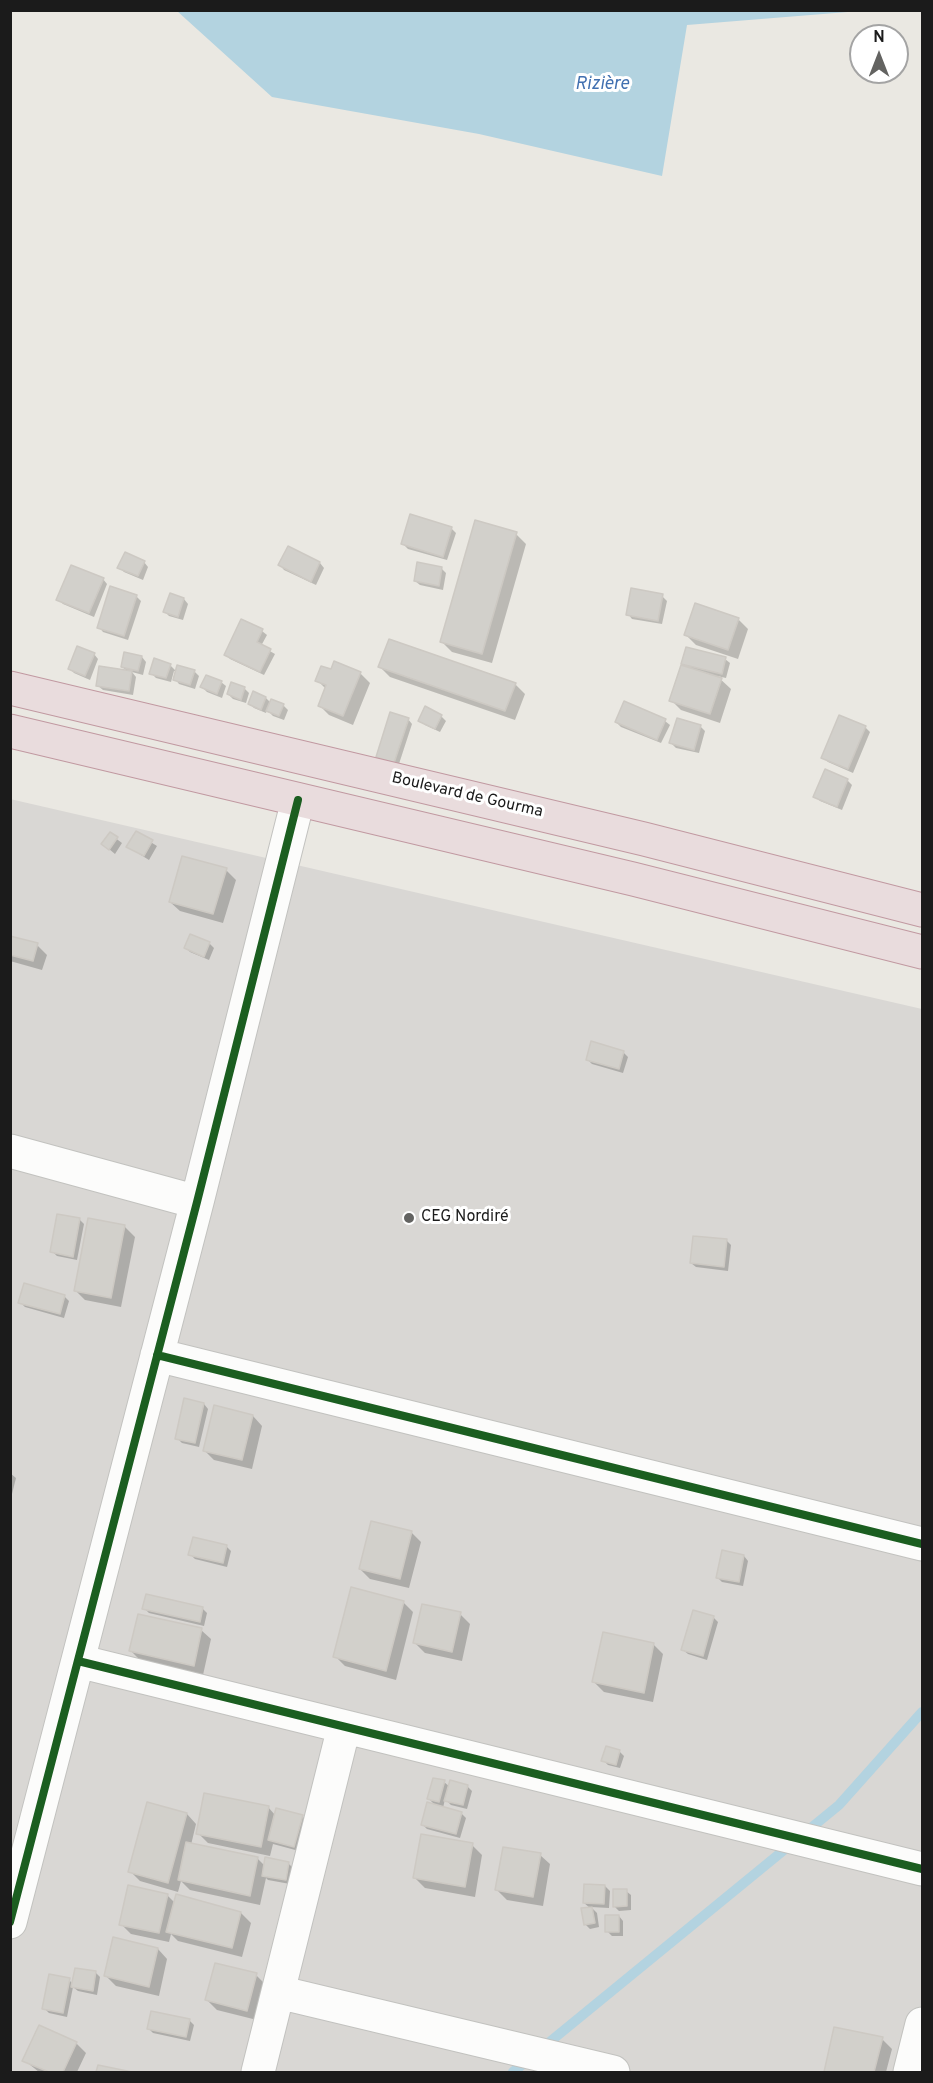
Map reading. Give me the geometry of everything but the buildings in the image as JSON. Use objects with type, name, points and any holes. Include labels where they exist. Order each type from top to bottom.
[{"type":"highway","name":"Boulevard de Gourma","points":[[10,688],[644,839],[922,910]]},
{"type":"highway","points":[[10,731],[633,879],[922,952]]},
{"type":"street","points":[[10,1922],[197,1202],[298,800]]},
{"type":"street","points":[[10,1151],[197,1202]]},
{"type":"street","points":[[157,1355],[922,1544]]},
{"type":"street","points":[[78,1661],[922,1869]]},
{"type":"street","points":[[258,2073],[344,1727]]},
{"type":"street","points":[[278,1992],[613,2073]]},
{"type":"street","points":[[910,2073],[922,2024]]},
{"type":"shaded area","points":[[10,799],[922,1009],[922,2072],[11,2072]]},
{"type":"water","name":"Rizière","points":[[177,11],[860,11],[687,25],[662,176],[479,134],[272,97]]},
{"type":"waterway","points":[[541,2049],[839,1805],[922,1712]]},
{"type":"waterway","points":[[513,2072],[529,2059]]},
{"type":"cycle path","points":[[10,1922],[197,1202],[298,800]]},
{"type":"cycle path","points":[[157,1355],[922,1544]]},
{"type":"cycle path","points":[[78,1661],[922,1869]]},
{"type":"place","name":"CEG Nordiré","points":[[409,1218]]}]
